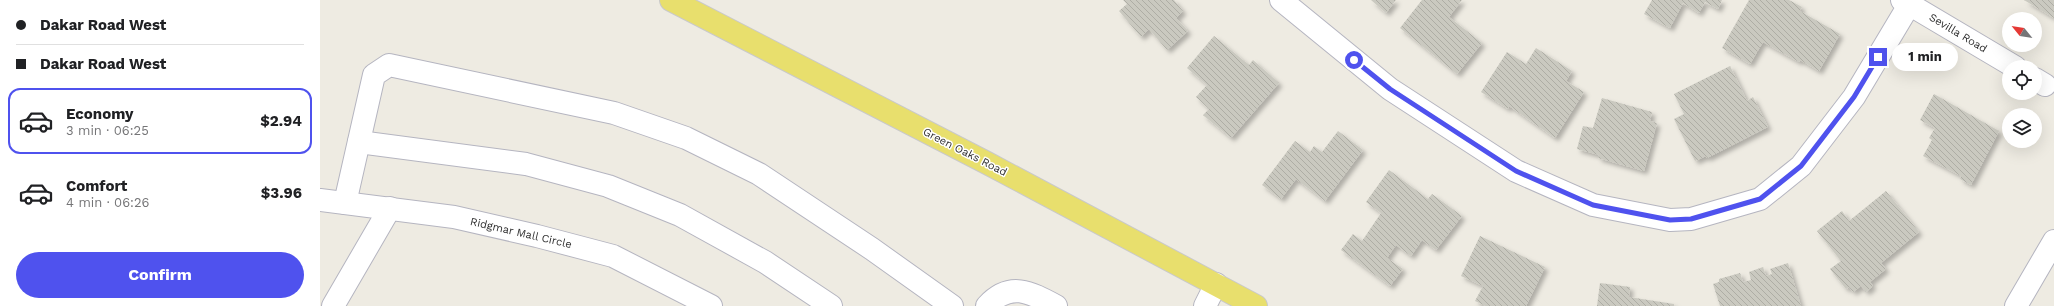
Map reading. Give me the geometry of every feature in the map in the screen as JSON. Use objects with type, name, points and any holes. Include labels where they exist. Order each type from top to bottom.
[{"type":"main road","name":"Green Oaks Road","points":[[671,0],[1256,306]]},
{"type":"street","points":[[1282,0],[1390,89],[1516,171],[1593,205],[1670,220],[1691,219],[1760,199],[1801,166],[1854,97],[1908,1]]},
{"type":"street","name":"Sevilla Road","points":[[1908,1],[2004,60]]},
{"type":"street","points":[[345,203],[374,75],[388,66],[614,113],[686,138],[759,174],[872,249],[952,306]]},
{"type":"street","points":[[359,142],[526,164],[608,186],[686,219],[766,262],[831,306]]},
{"type":"street","name":"Ridgmar Mall Circle","points":[[320,200],[454,217],[537,236],[613,256],[711,306]]},
{"type":"street","points":[[320,300],[332,306],[390,208]]},
{"type":"street","points":[[2016,306],[2054,241]]},
{"type":"street","points":[[1205,306],[1216,284]]},
{"type":"street","points":[[987,306],[993,299],[1014,290],[1034,294],[1056,306]]},
{"type":"building","points":[[1123,0],[1174,0],[1183,11],[1176,18],[1188,31],[1167,50],[1149,29],[1141,37],[1119,11],[1127,4]]},
{"type":"building","points":[[1371,0],[1396,0],[1386,13]]},
{"type":"building","points":[[1422,0],[1462,0],[1449,17],[1482,43],[1457,74],[1400,28]]},
{"type":"building","points":[[1652,0],[1722,0],[1718,9],[1705,2],[1699,13],[1683,3],[1670,28],[1644,14]]},
{"type":"building","points":[[1749,0],[1789,0],[1802,7],[1800,11],[1840,34],[1819,71],[1800,60],[1799,62],[1763,42],[1750,64],[1722,48]]},
{"type":"building","points":[[2024,0],[2054,0],[2054,18]]},
{"type":"building","points":[[1214,36],[1249,65],[1253,60],[1279,83],[1231,138],[1203,115],[1209,109],[1196,97],[1207,85],[1187,68]]},
{"type":"building","points":[[1536,48],[1572,71],[1566,81],[1584,92],[1555,138],[1509,106],[1508,109],[1481,92],[1507,52],[1526,64]]},
{"type":"building","points":[[1730,66],[1747,101],[1753,97],[1768,127],[1707,158],[1706,156],[1695,161],[1674,119],[1684,114],[1674,94]]},
{"type":"building","points":[[1934,94],[1999,131],[1971,185],[1960,179],[1961,176],[1923,156],[1932,140],[1929,138],[1935,128],[1920,120]]},
{"type":"building","points":[[1602,98],[1652,112],[1650,121],[1657,123],[1644,171],[1598,158],[1599,155],[1577,149],[1583,126],[1593,128]]},
{"type":"building","points":[[1338,131],[1363,150],[1325,201],[1296,179],[1281,199],[1262,185],[1295,141],[1310,152],[1314,146],[1322,152]]},
{"type":"building","points":[[1389,170],[1428,199],[1432,194],[1462,216],[1436,250],[1422,240],[1411,256],[1396,245],[1387,258],[1403,269],[1390,286],[1341,250],[1353,234],[1362,241],[1381,213],[1366,202]]},
{"type":"building","points":[[1886,191],[1919,232],[1881,263],[1886,269],[1870,282],[1873,286],[1866,292],[1861,286],[1853,292],[1849,287],[1846,289],[1830,269],[1841,261],[1817,231],[1842,211],[1849,221]]},
{"type":"building","points":[[1480,236],[1545,267],[1526,306],[1486,306],[1475,301],[1483,286],[1461,276]]},
{"type":"building","points":[[1788,263],[1801,306],[1720,306],[1713,284],[1719,282],[1719,279],[1740,273],[1743,282],[1751,280],[1749,272],[1763,267],[1766,276],[1772,274],[1770,269]]},
{"type":"building","points":[[1600,283],[1630,287],[1629,297],[1674,304],[1674,306],[1597,306]]},
{"type":"route","points":[[1354,60],[1390,89],[1516,171],[1593,205],[1670,220],[1691,219],[1760,199],[1801,166],[1854,97],[1878,57]]}]
